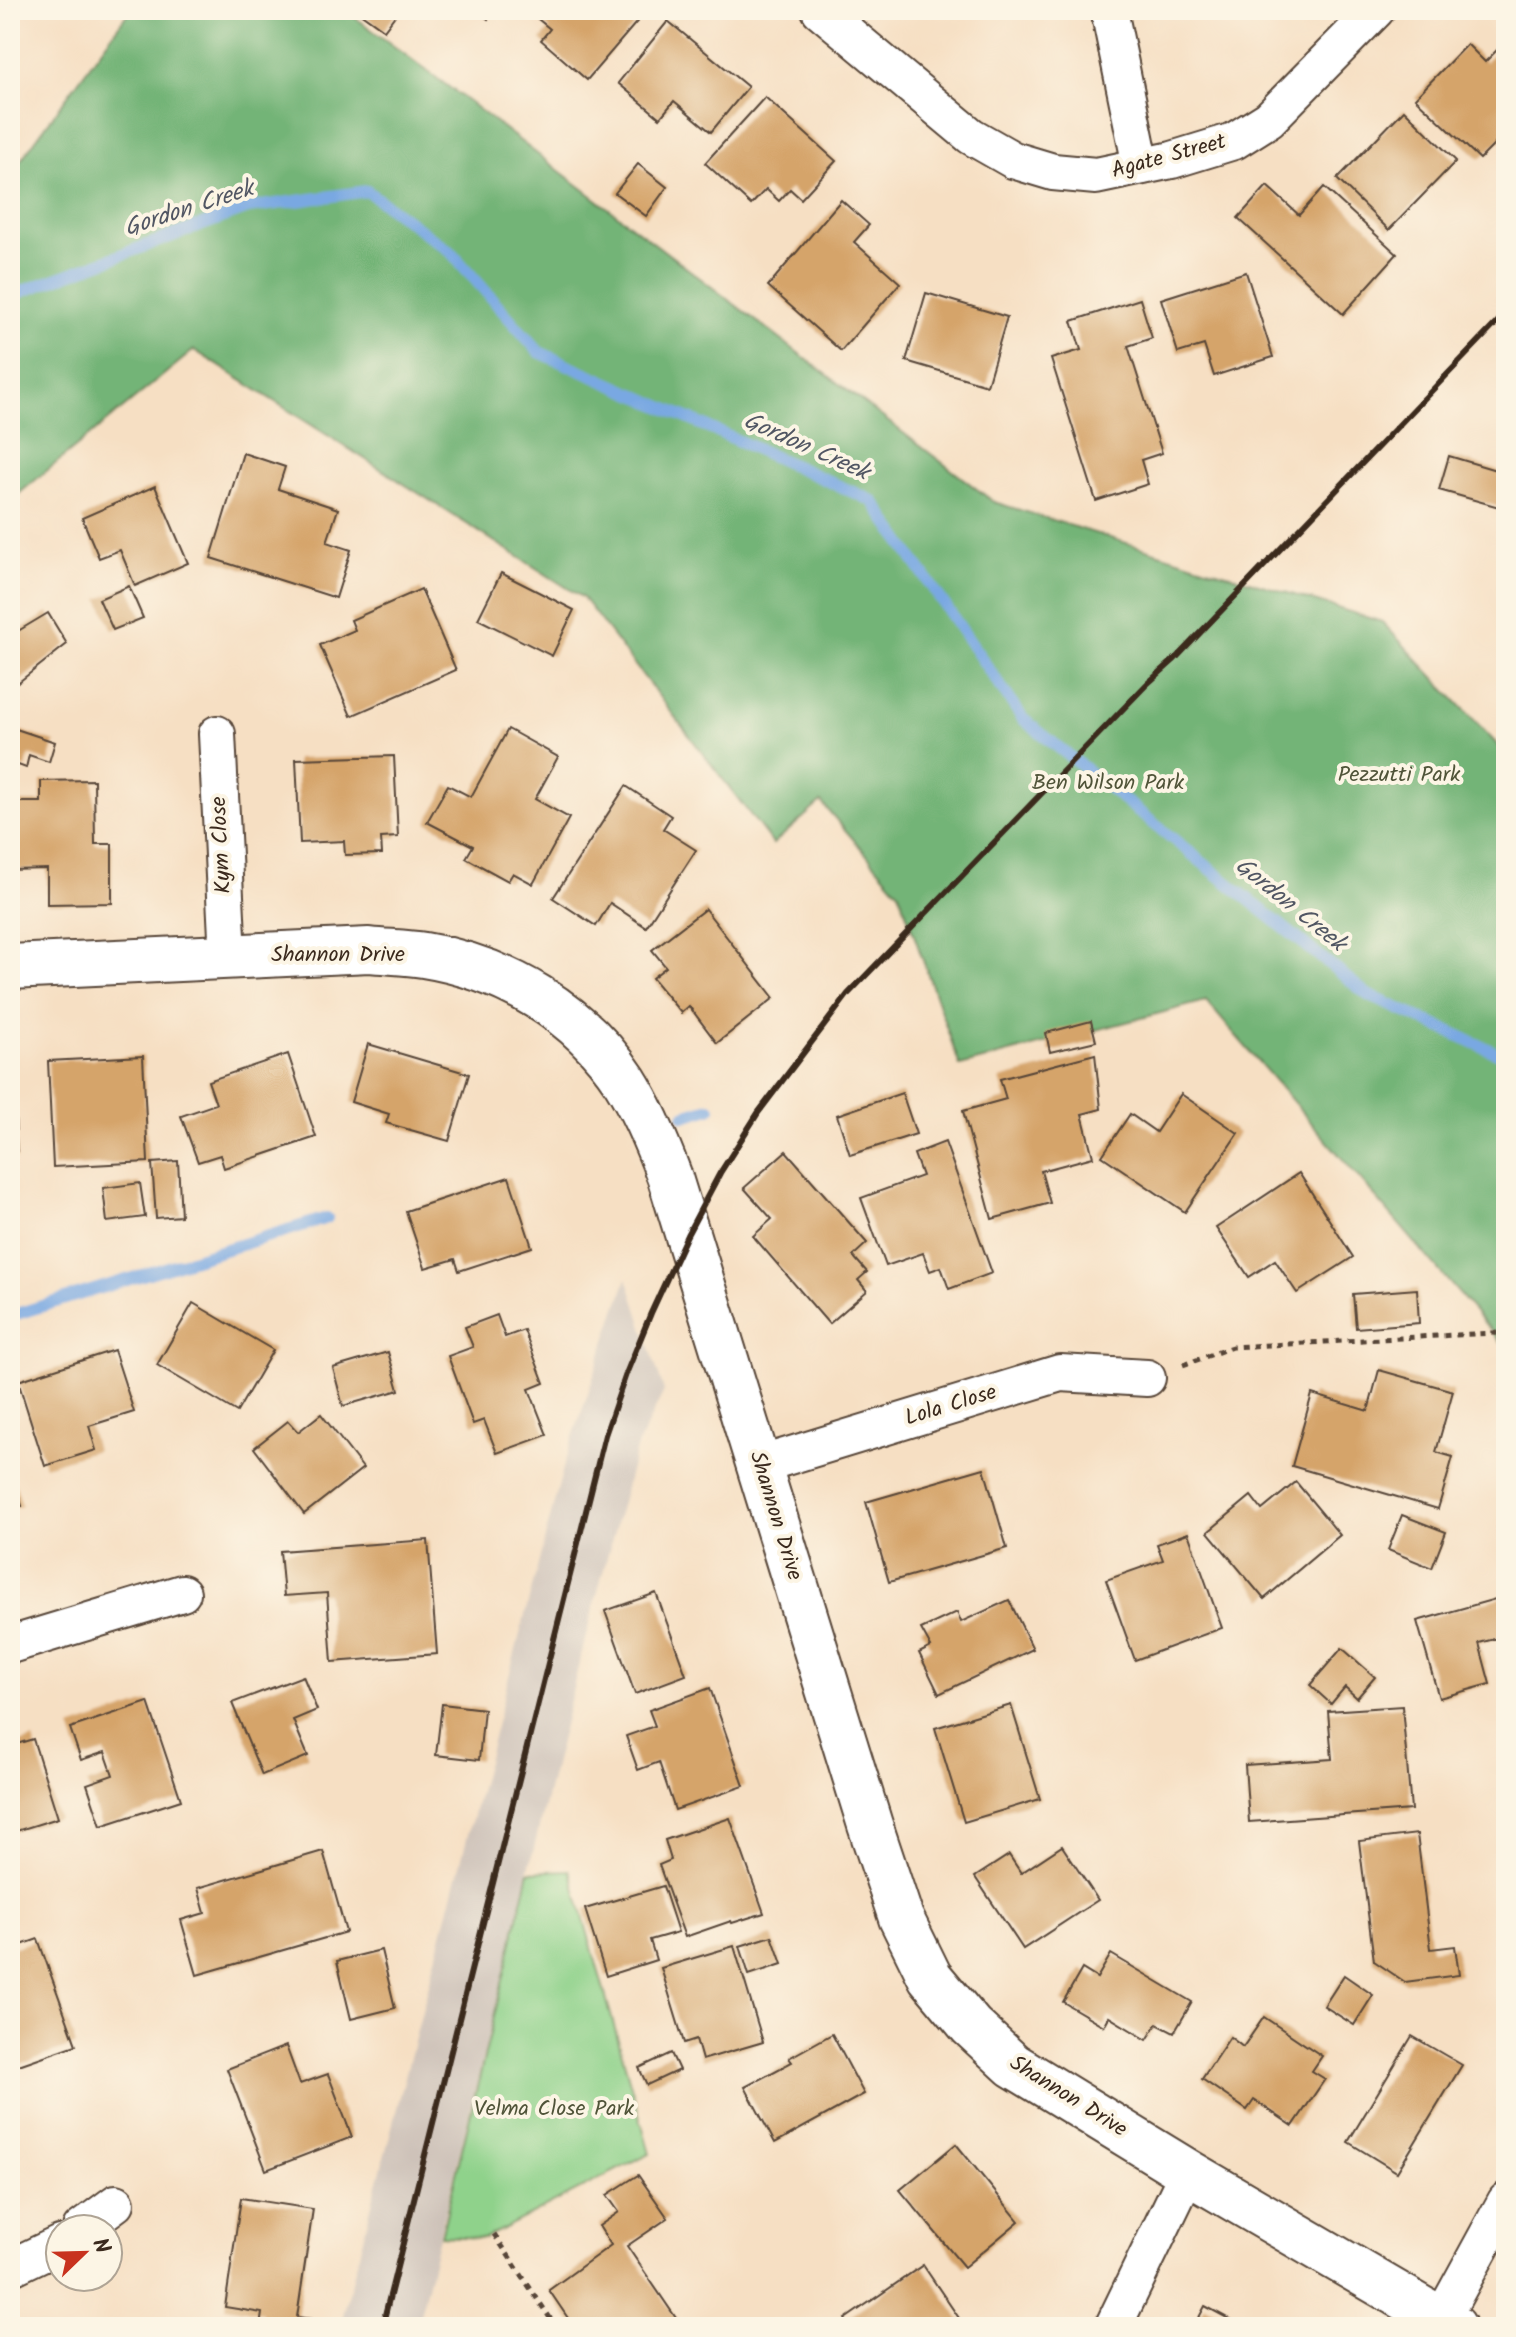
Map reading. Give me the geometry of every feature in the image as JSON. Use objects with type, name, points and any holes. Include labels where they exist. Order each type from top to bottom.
[{"type":"street","name":"Agate Street","points":[[820,10],[971,136],[1013,160],[1053,172],[1096,176],[1183,157],[1234,141],[1269,119],[1376,10]]},
{"type":"street","points":[[1109,10],[1141,166]]},
{"type":"street","name":"Kym Close","points":[[217,734],[228,957]]},
{"type":"street","name":"Shannon Drive","points":[[10,967],[369,950],[423,954],[471,965],[508,979],[576,1025],[624,1079],[658,1144],[901,1918],[930,1977],[971,2026],[1013,2065],[1447,2324]]},
{"type":"street","name":"Lola Close","points":[[759,1465],[1060,1373],[1147,1378]]},
{"type":"street","points":[[10,1645],[182,1593]]},
{"type":"street","points":[[1113,2327],[1188,2172]]},
{"type":"street","points":[[1447,2324],[1506,2201]]},
{"type":"street","points":[[103,2213],[116,2203]]},
{"type":"street","points":[[10,2268],[44,2252]]},
{"type":"path","points":[[1147,1378],[1232,1347],[1506,1334]]},
{"type":"path","points":[[494,2234],[556,2327]]},
{"type":"shaded area","points":[[627,1278],[664,1391],[637,1446],[584,1643],[417,2327],[340,2327],[565,1461]]},
{"type":"green space","name":"Ben Wilson Park","points":[[130,10],[345,10],[994,502],[1382,622],[1506,754],[1506,1348],[1206,1001],[960,1066],[899,892],[821,802],[773,844],[583,598],[194,350],[10,501],[10,175]]},
{"type":"green space","name":"Velma Close Park","points":[[570,1870],[650,2153],[485,2238],[441,2236],[529,1872]]},
{"type":"building","points":[[356,10],[399,10],[384,30]]},
{"type":"building","points":[[477,10],[495,10],[488,19]]},
{"type":"building","points":[[527,10],[647,10],[587,80],[541,40],[550,29]]},
{"type":"building","points":[[668,21],[748,87],[711,132],[674,101],[660,118],[618,83]]},
{"type":"building","points":[[1506,41],[1506,145],[1500,139],[1480,159],[1415,98],[1467,44],[1485,62]]},
{"type":"building","points":[[765,97],[836,161],[801,199],[790,189],[779,201],[766,189],[751,205],[705,163]]},
{"type":"building","points":[[1404,110],[1456,161],[1389,230],[1337,179]]},
{"type":"building","points":[[638,164],[667,187],[646,216],[615,193]]},
{"type":"building","points":[[1267,186],[1299,215],[1324,187],[1397,254],[1343,314],[1238,218]]},
{"type":"building","points":[[841,200],[869,225],[854,242],[900,283],[841,351],[768,286]]},
{"type":"building","points":[[1246,272],[1273,357],[1214,376],[1204,345],[1178,353],[1161,299]]},
{"type":"building","points":[[926,293],[1007,317],[987,385],[906,361]]},
{"type":"building","points":[[1140,299],[1152,338],[1128,346],[1162,453],[1141,460],[1148,484],[1096,501],[1051,359],[1081,350],[1072,321]]},
{"type":"building","points":[[243,453],[285,467],[278,489],[338,509],[327,542],[351,550],[336,598],[211,558]]},
{"type":"building","points":[[1449,456],[1506,473],[1506,509],[1439,490]]},
{"type":"building","points":[[155,486],[188,563],[135,586],[120,550],[99,558],[82,518]]},
{"type":"building","points":[[501,573],[574,610],[552,656],[478,619]]},
{"type":"building","points":[[129,586],[143,618],[113,630],[99,599]]},
{"type":"building","points":[[421,589],[456,670],[351,716],[320,645],[355,630],[351,620]]},
{"type":"building","points":[[48,613],[67,644],[10,689],[10,620],[18,631]]},
{"type":"building","points":[[10,727],[55,742],[49,762],[29,755],[26,768],[10,762]]},
{"type":"building","points":[[508,729],[558,757],[535,799],[569,818],[533,884],[513,873],[508,881],[466,858],[473,846],[427,822],[448,785],[471,797]]},
{"type":"building","points":[[394,756],[398,837],[381,838],[382,854],[345,855],[344,841],[300,843],[296,759]]},
{"type":"building","points":[[94,780],[95,844],[112,844],[112,903],[47,904],[47,869],[10,870],[10,802],[41,802],[41,781]]},
{"type":"building","points":[[626,786],[671,816],[663,829],[696,850],[646,927],[610,903],[596,926],[553,898]]},
{"type":"building","points":[[705,909],[774,998],[717,1043],[689,1006],[681,1013],[652,978],[666,967],[652,950]]},
{"type":"building","points":[[1091,1021],[1096,1041],[1050,1052],[1046,1033]]},
{"type":"building","points":[[368,1044],[469,1074],[449,1141],[386,1123],[389,1114],[351,1102]]},
{"type":"building","points":[[10,1050],[17,1158],[10,1159]]},
{"type":"building","points":[[288,1054],[316,1137],[224,1168],[220,1155],[198,1162],[181,1116],[216,1104],[208,1081]]},
{"type":"building","points":[[1095,1054],[1101,1109],[1082,1114],[1093,1157],[1041,1171],[1050,1203],[992,1219],[963,1111],[1006,1099],[1000,1079]]},
{"type":"building","points":[[143,1056],[148,1162],[53,1167],[48,1061]]},
{"type":"building","points":[[902,1093],[916,1134],[850,1155],[837,1115]]},
{"type":"building","points":[[1181,1094],[1238,1133],[1185,1212],[1102,1156],[1130,1114],[1156,1132]]},
{"type":"building","points":[[945,1142],[992,1273],[949,1289],[941,1267],[930,1271],[923,1253],[886,1266],[861,1198],[922,1176],[914,1154]]},
{"type":"building","points":[[786,1151],[867,1243],[853,1256],[867,1272],[858,1280],[867,1291],[829,1324],[753,1236],[772,1219],[744,1188]]},
{"type":"building","points":[[178,1161],[181,1216],[156,1218],[152,1163]]},
{"type":"building","points":[[1299,1173],[1353,1257],[1297,1293],[1275,1260],[1249,1277],[1216,1228]]},
{"type":"building","points":[[509,1177],[532,1247],[459,1271],[455,1259],[425,1268],[406,1211]]},
{"type":"building","points":[[140,1183],[145,1217],[107,1222],[103,1188]]},
{"type":"building","points":[[1417,1289],[1419,1323],[1356,1328],[1353,1294]]},
{"type":"building","points":[[193,1303],[273,1350],[237,1412],[157,1365]]},
{"type":"building","points":[[497,1315],[505,1337],[524,1330],[544,1383],[529,1389],[547,1435],[497,1453],[484,1420],[473,1424],[448,1356],[473,1347],[465,1327]]},
{"type":"building","points":[[114,1350],[134,1412],[89,1426],[96,1450],[45,1466],[18,1381]]},
{"type":"building","points":[[388,1352],[399,1390],[343,1406],[333,1368]]},
{"type":"building","points":[[1379,1370],[1453,1391],[1436,1452],[1453,1457],[1438,1509],[1292,1466],[1312,1394],[1368,1411]]},
{"type":"building","points":[[321,1414],[363,1468],[304,1514],[254,1448],[288,1421],[298,1432]]},
{"type":"building","points":[[10,1466],[22,1506],[10,1509]]},
{"type":"building","points":[[984,1468],[1007,1548],[889,1582],[866,1502]]},
{"type":"building","points":[[1296,1482],[1340,1535],[1264,1599],[1208,1532],[1251,1496],[1262,1510]]},
{"type":"building","points":[[1402,1515],[1446,1532],[1432,1568],[1388,1550]]},
{"type":"building","points":[[1188,1533],[1222,1628],[1135,1660],[1106,1580],[1163,1560],[1157,1544]]},
{"type":"building","points":[[428,1540],[437,1654],[332,1662],[327,1593],[284,1596],[280,1551]]},
{"type":"building","points":[[656,1593],[686,1675],[635,1694],[605,1611]]},
{"type":"building","points":[[1506,1596],[1506,1636],[1479,1643],[1490,1684],[1439,1698],[1417,1621]]},
{"type":"building","points":[[1009,1600],[1033,1649],[939,1694],[919,1653],[931,1647],[921,1629],[957,1612],[961,1622]]},
{"type":"building","points":[[1342,1648],[1375,1677],[1357,1698],[1345,1687],[1331,1704],[1310,1685]]},
{"type":"building","points":[[303,1676],[317,1710],[293,1720],[308,1756],[262,1775],[232,1703]]},
{"type":"building","points":[[710,1688],[744,1786],[675,1810],[659,1762],[638,1770],[626,1736],[655,1726],[649,1710]]},
{"type":"building","points":[[148,1702],[181,1800],[101,1826],[87,1784],[113,1775],[105,1752],[81,1760],[70,1728]]},
{"type":"building","points":[[442,1704],[484,1709],[479,1760],[436,1755]]},
{"type":"building","points":[[1011,1705],[1040,1799],[964,1822],[935,1728]]},
{"type":"building","points":[[1402,1706],[1411,1810],[1249,1822],[1245,1765],[1332,1759],[1328,1711]]},
{"type":"building","points":[[33,1739],[58,1818],[10,1833],[10,1746]]},
{"type":"building","points":[[730,1818],[764,1913],[685,1937],[659,1865],[671,1860],[665,1840]]},
{"type":"building","points":[[1417,1834],[1431,1949],[1455,1946],[1459,1975],[1405,1982],[1374,1961],[1359,1841]]},
{"type":"building","points":[[1062,1846],[1098,1900],[1023,1949],[975,1877],[1009,1855],[1021,1873]]},
{"type":"building","points":[[323,1851],[346,1932],[197,1975],[181,1920],[205,1913],[198,1888]]},
{"type":"building","points":[[663,1886],[678,1932],[650,1940],[656,1960],[606,1976],[585,1909]]},
{"type":"building","points":[[772,1936],[782,1964],[749,1975],[740,1946]]},
{"type":"building","points":[[38,1939],[76,2045],[10,2068],[10,1949]]},
{"type":"building","points":[[734,1946],[763,2042],[702,2060],[696,2039],[684,2043],[661,1968]]},
{"type":"building","points":[[381,1950],[395,2008],[351,2019],[337,1961]]},
{"type":"building","points":[[1111,1954],[1192,2002],[1174,2033],[1157,2024],[1147,2040],[1109,2017],[1104,2026],[1063,2002],[1082,1969],[1097,1978]]},
{"type":"building","points":[[1344,1975],[1373,1995],[1354,2025],[1324,2006]]},
{"type":"building","points":[[1264,2017],[1322,2056],[1312,2071],[1325,2079],[1293,2126],[1254,2100],[1247,2110],[1202,2079],[1230,2037],[1243,2047]]},
{"type":"building","points":[[832,2034],[864,2094],[775,2143],[745,2087],[792,2062],[789,2058]]},
{"type":"building","points":[[1412,2036],[1462,2065],[1397,2172],[1348,2142]]},
{"type":"building","points":[[286,2046],[300,2084],[328,2074],[352,2137],[266,2170],[227,2069]]},
{"type":"building","points":[[671,2053],[679,2070],[647,2085],[639,2068]]},
{"type":"building","points":[[956,2144],[1019,2221],[964,2267],[900,2190]]},
{"type":"building","points":[[638,2175],[668,2218],[627,2246],[682,2327],[574,2327],[549,2290],[611,2245],[599,2226],[619,2212],[607,2195]]},
{"type":"building","points":[[241,2198],[313,2209],[297,2317],[313,2319],[311,2327],[260,2327],[262,2313],[225,2307]]},
{"type":"building","points":[[923,2265],[965,2327],[850,2327],[845,2319]]},
{"type":"building","points":[[1205,2306],[1244,2327],[1194,2327]]},
{"type":"building","points":[[157,2320],[159,2327],[139,2327]]},
{"type":"waterway","name":"Gordon Creek","points":[[10,296],[248,208],[367,191],[450,251],[539,352],[873,501],[1023,719],[1368,995],[1506,1057]]},
{"type":"waterway","points":[[684,1116],[710,1108]]},
{"type":"waterway","points":[[10,1316],[327,1218]]},
{"type":"railway","points":[[382,2327],[605,1435],[651,1313],[720,1173],[758,1113],[848,994],[1506,313]]},
{"type":"park label","name":"Pezzutti Park","points":[[1399,775]]}]
